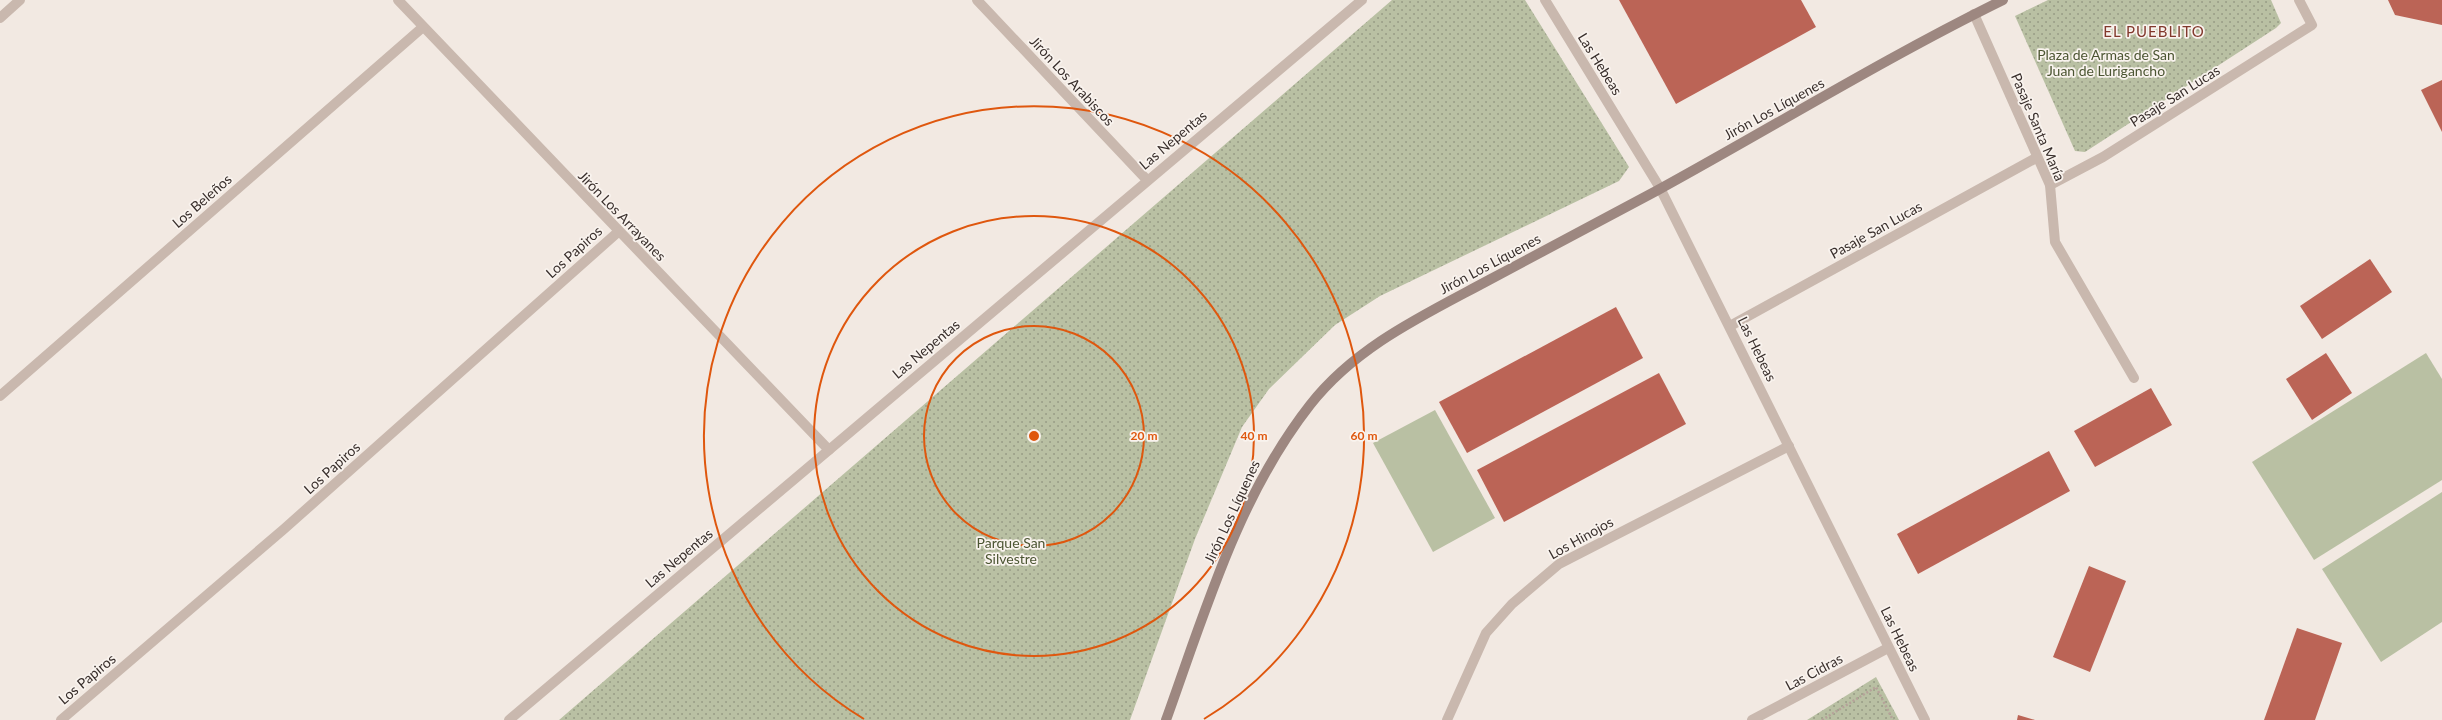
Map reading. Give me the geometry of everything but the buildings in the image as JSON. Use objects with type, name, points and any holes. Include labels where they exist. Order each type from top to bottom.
[{"type":"street","points":[[0,18],[20,0]]},
{"type":"street","name":"Jirón Los Arrayanes","points":[[398,0],[618,232],[829,450]]},
{"type":"street","name":"Jirón Los Arabiscos","points":[[977,0],[1147,180]]},
{"type":"street","name":"Las Nepentas","points":[[509,720],[1362,0]]},
{"type":"street","name":"Las Hebeas","points":[[1545,0],[1660,188],[1925,720]]},
{"type":"street","name":"Jirón Los Líquenes","points":[[1166,720],[1225,557],[1279,448],[1312,403],[1352,362],[1396,330],[1660,188],[1974,14],[2003,0]]},
{"type":"street","name":"Pasaje San Lucas","points":[[2050,185],[2103,158],[2312,25],[2299,0]]},
{"type":"street","name":"Pasaje Santa María","points":[[1974,14],[2036,158],[2050,185],[2055,242],[2134,378]]},
{"type":"street","name":"Los Beleños","points":[[0,396],[423,27]]},
{"type":"street","name":"Pasaje San Lucas","points":[[1730,326],[2036,158]]},
{"type":"street","name":"Los Papiros","points":[[61,720],[284,529],[618,232]]},
{"type":"street","name":"Los Hinojos","points":[[1447,720],[1486,633],[1512,604],[1559,564],[1789,446]]},
{"type":"street","name":"Las Cidras","points":[[1752,720],[1888,648]]},
{"type":"path","points":[[1822,720],[1876,687],[1893,720]]},
{"type":"green space","name":"Parque San Silvestre","points":[[1392,0],[1525,0],[1629,167],[1619,181],[1380,296],[1335,325],[1269,389],[1242,427],[1195,539],[1130,720],[559,720]]},
{"type":"green space","name":"Plaza de Armas de San Juan de Lurigancho","points":[[2048,0],[2271,0],[2281,23],[2276,28],[2085,152],[2075,151],[2015,16]]},
{"type":"green space","points":[[2426,353],[2442,379],[2442,480],[2314,560],[2252,462]]},
{"type":"green space","points":[[1435,410],[1495,518],[1433,552],[1373,443]]},
{"type":"green space","points":[[2442,492],[2442,622],[2381,662],[2322,569]]},
{"type":"green space","points":[[1876,677],[1899,720],[1807,720]]},
{"type":"district","name":"EL PUEBLITO","points":[[2154,32]]}]
